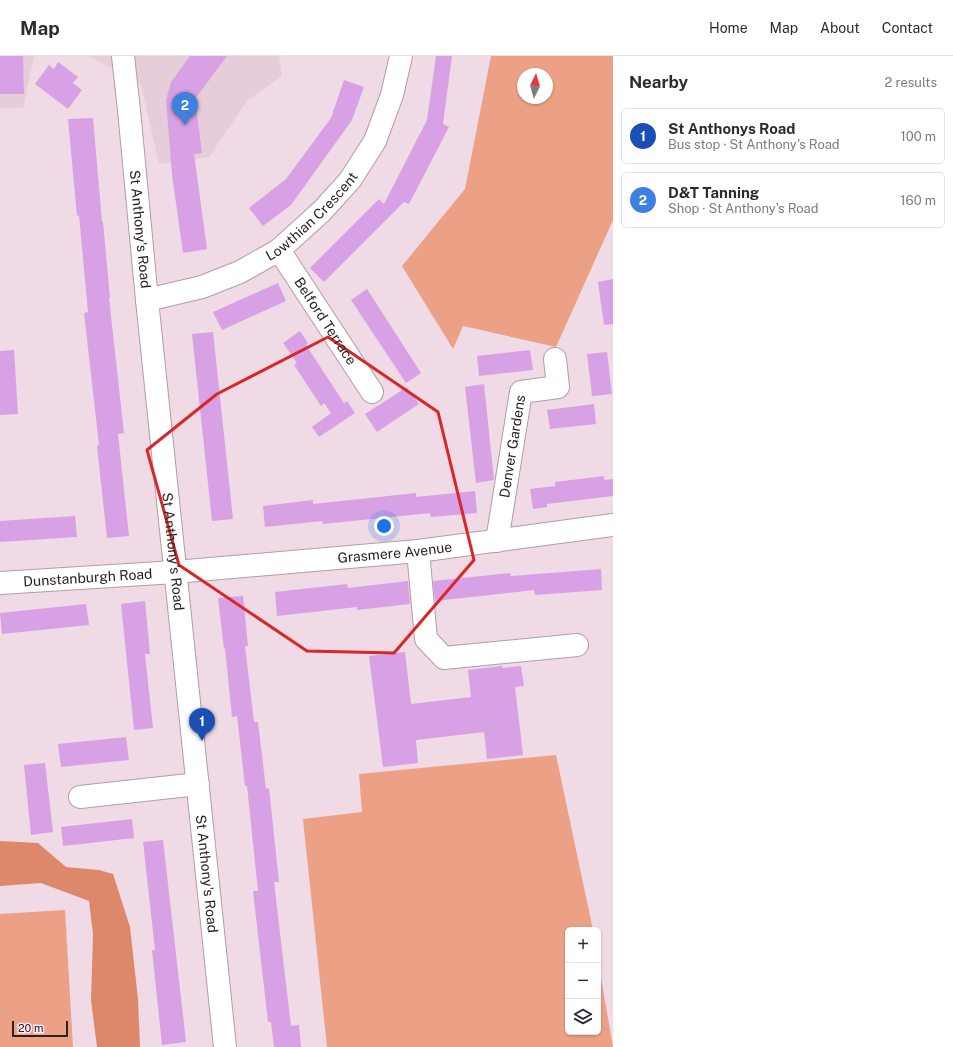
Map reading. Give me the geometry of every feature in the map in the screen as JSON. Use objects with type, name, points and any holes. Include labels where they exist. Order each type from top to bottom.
[{"type":"street","name":"St Anthony's Road","points":[[122,56],[130,118],[147,300],[225,1047]]},
{"type":"street","name":"Lowthian Crescent","points":[[147,300],[202,287],[240,272],[279,250],[322,211],[350,180],[375,141],[392,95],[401,56]]},
{"type":"street","name":"Belford Terrace","points":[[279,250],[372,392]]},
{"type":"street","name":"Denver Gardens","points":[[497,541],[521,392],[558,387],[555,359]]},
{"type":"street","name":"Grasmere Avenue","points":[[175,572],[418,551],[613,525]]},
{"type":"street","points":[[418,551],[426,639],[444,658],[578,645]]},
{"type":"street","name":"Dunstanburgh Road","points":[[0,583],[175,572]]},
{"type":"street","points":[[80,797],[198,784]]},
{"type":"highlighted area","points":[[328,337],[438,412],[474,560],[394,653],[307,651],[179,565],[147,450],[217,394]]},
{"type":"shaded area","points":[[0,56],[34,56],[23,108],[0,108]]},
{"type":"shaded area","points":[[88,56],[279,56],[282,76],[247,101],[209,157],[159,164],[141,84]]},
{"type":"shaded area","points":[[491,56],[613,56],[613,220],[556,347],[463,326],[453,349],[402,266],[465,189]]},
{"type":"shaded area","points":[[556,755],[592,927],[565,927],[565,1035],[601,1035],[601,978],[613,1047],[327,1047],[303,819],[362,812],[359,774]]},
{"type":"shaded area","points":[[0,841],[38,843],[66,867],[99,870],[113,874],[130,927],[138,999],[140,1047],[97,1047],[91,1000],[93,934],[89,901],[41,883],[0,886]]},
{"type":"shaded area","points":[[65,910],[73,1047],[0,1047],[0,914]]},
{"type":"building","points":[[0,56],[23,56],[24,94],[0,94]]},
{"type":"building","points":[[190,56],[227,56],[195,99],[202,153],[194,154],[207,249],[183,253],[172,175],[166,100],[171,82]]},
{"type":"building","points":[[436,56],[452,56],[443,124],[449,127],[409,204],[404,202],[324,282],[310,268],[379,199],[384,204],[427,120]]},
{"type":"building","points":[[58,62],[78,77],[73,83],[82,90],[68,109],[35,84],[49,65],[54,69]]},
{"type":"building","points":[[344,80],[364,87],[352,120],[291,205],[263,226],[249,208],[286,179],[331,118]]},
{"type":"building","points":[[93,118],[109,298],[124,433],[118,434],[129,536],[107,538],[97,446],[99,445],[84,313],[88,312],[79,215],[77,216],[68,119]]},
{"type":"building","points":[[613,279],[613,324],[604,325],[598,282]]},
{"type":"building","points":[[278,283],[286,301],[222,330],[213,312]]},
{"type":"building","points":[[367,289],[421,373],[406,383],[351,300]]},
{"type":"building","points":[[300,331],[308,343],[306,345],[344,403],[347,401],[355,413],[319,437],[312,427],[331,413],[324,403],[321,406],[294,365],[297,363],[283,343]]},
{"type":"building","points":[[213,332],[233,519],[212,521],[192,334]]},
{"type":"building","points":[[14,350],[18,414],[0,415],[0,351]]},
{"type":"building","points":[[530,350],[533,370],[479,376],[477,356]]},
{"type":"building","points":[[607,352],[612,394],[592,396],[587,354]]},
{"type":"building","points":[[484,384],[494,480],[476,483],[465,387]]},
{"type":"building","points":[[407,387],[419,404],[377,432],[365,414]]},
{"type":"building","points":[[594,404],[596,424],[550,429],[547,410]]},
{"type":"building","points":[[604,476],[604,480],[613,479],[613,496],[547,504],[547,507],[533,509],[530,489],[555,486],[555,482]]},
{"type":"building","points":[[475,491],[477,513],[431,517],[430,513],[323,524],[322,521],[265,527],[263,506],[313,500],[313,504],[416,493],[416,497]]},
{"type":"building","points":[[75,516],[77,537],[0,542],[0,521]]},
{"type":"building","points":[[601,569],[602,590],[535,595],[534,590],[435,601],[433,581],[510,573],[511,576]]},
{"type":"building","points":[[408,581],[410,604],[357,610],[357,607],[277,616],[275,592],[347,584],[348,588]]},
{"type":"building","points":[[243,596],[248,646],[245,646],[254,722],[258,722],[266,789],[269,788],[279,882],[274,882],[291,1026],[299,1025],[301,1047],[274,1047],[271,1022],[268,1022],[253,891],[258,891],[247,786],[245,786],[237,716],[232,717],[218,598]]},
{"type":"building","points":[[145,601],[150,654],[145,654],[153,728],[134,730],[121,604]]},
{"type":"building","points":[[86,604],[89,625],[2,634],[0,613]]},
{"type":"building","points":[[405,652],[411,704],[471,697],[468,670],[502,666],[502,668],[521,666],[524,686],[515,687],[523,755],[487,759],[484,732],[416,740],[418,763],[383,767],[369,656]]},
{"type":"building","points":[[126,737],[129,760],[61,767],[58,744]]},
{"type":"building","points":[[45,763],[53,832],[31,835],[24,765]]},
{"type":"building","points":[[132,819],[134,838],[63,846],[61,827]]},
{"type":"building","points":[[163,840],[186,1042],[162,1045],[152,950],[155,950],[143,842]]},
{"type":"place","name":"D&T Tanning","points":[[185,125]]},
{"type":"place","name":"St Anthonys Road","points":[[202,741]]}]
